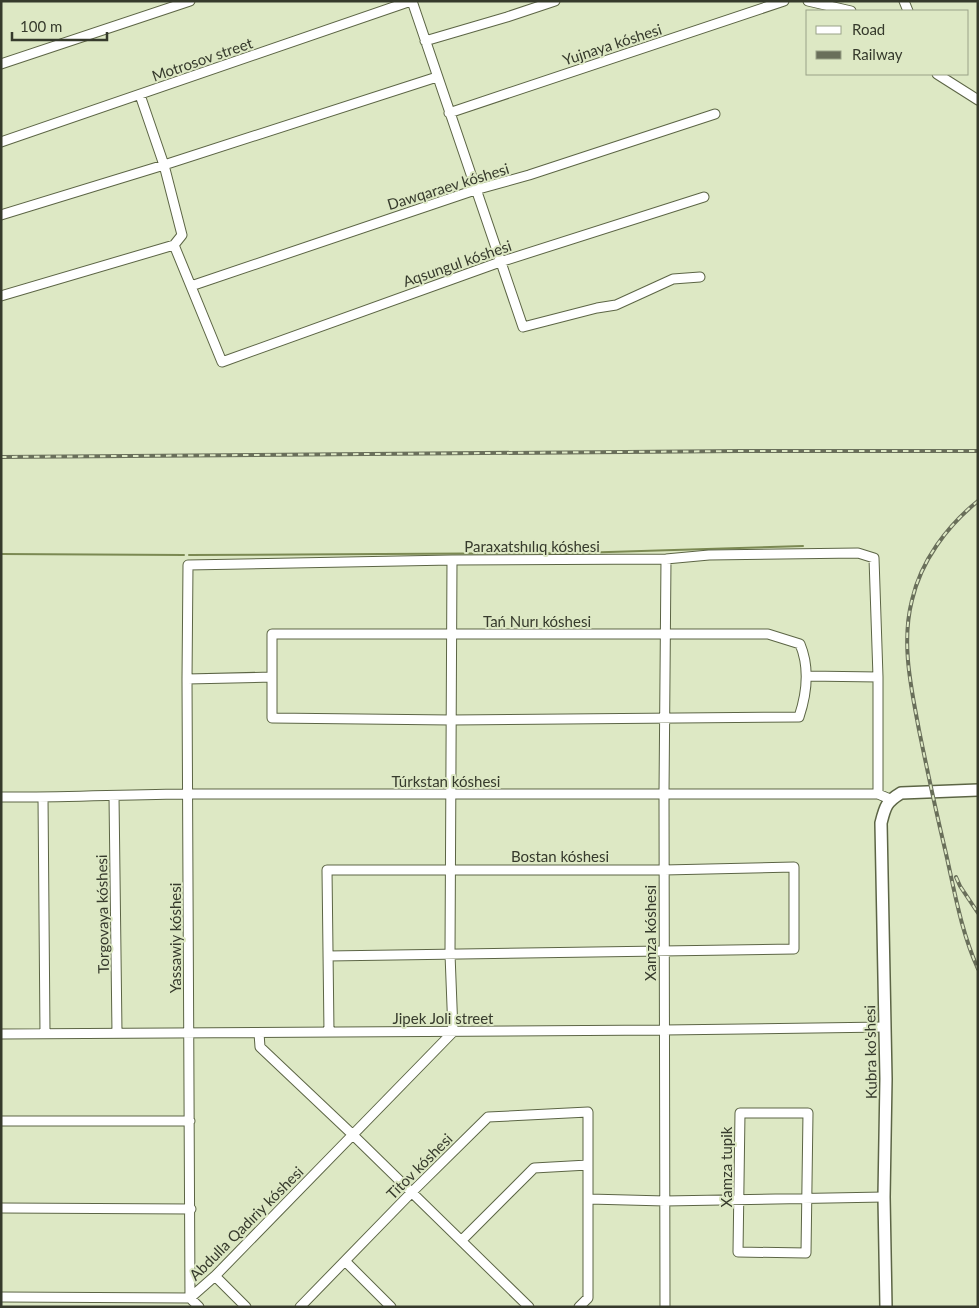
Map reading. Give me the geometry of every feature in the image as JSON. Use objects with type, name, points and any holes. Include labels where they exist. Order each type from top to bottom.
[{"type":"main road","points":[[890,799],[901,793],[978,790]]},
{"type":"main road","name":"Kubra ko'shesi","points":[[886,1307],[884,1198],[885,1027],[880,823],[890,799]]},
{"type":"street","points":[[1,64],[190,1]]},
{"type":"street","points":[[411,1],[523,327],[616,305],[673,279],[700,277]]},
{"type":"street","name":"Motrosov street","points":[[1,142],[411,1]]},
{"type":"street","points":[[425,41],[555,1]]},
{"type":"street","name":"Yujnaya kóshesi","points":[[449,113],[784,1]]},
{"type":"street","points":[[808,1],[848,10]]},
{"type":"street","points":[[939,75],[978,100]]},
{"type":"street","points":[[1,215],[164,165],[437,77]]},
{"type":"street","points":[[1,296],[174,244],[182,234],[164,165],[140,95]]},
{"type":"street","name":"Dawqaraev kóshesi","points":[[190,286],[475,190],[529,175],[715,114]]},
{"type":"street","name":"Aqsungul kóshesi","points":[[190,286],[222,362],[500,262],[704,197]]},
{"type":"street","points":[[174,244],[190,286]]},
{"type":"street","name":"Paraxatshılıq kóshesi","points":[[188,565],[452,560],[666,559],[709,555],[858,553],[874,558],[878,677]]},
{"type":"street","name":"Xamza kóshesi","points":[[666,559],[664,794],[666,1307]]},
{"type":"street","points":[[452,560],[450,954],[453,1032]]},
{"type":"street","name":"Yassawiy kóshesi","points":[[188,565],[190,1298]]},
{"type":"street","name":"Tań Nurı kóshesi","points":[[272,677],[272,634],[768,634],[800,644],[804,654],[807,676]]},
{"type":"street","points":[[187,679],[272,677],[272,718],[451,720],[799,717],[803,705],[807,676],[878,677],[878,794]]},
{"type":"street","name":"Túrkstan kóshesi","points":[[1,797],[43,798],[188,794],[878,794],[890,799]]},
{"type":"street","name":"Torgovaya kóshesi","points":[[114,796],[116,1033]]},
{"type":"street","points":[[43,798],[45,1033]]},
{"type":"street","name":"Bostan kóshesi","points":[[328,956],[327,870],[664,870],[794,866],[794,949],[664,951]]},
{"type":"street","points":[[329,1032],[328,956],[664,951]]},
{"type":"street","name":"Jipek Joli street","points":[[1,1034],[453,1032],[885,1027]]},
{"type":"street","name":"Abdulla Qadıriy kóshesi","points":[[1,1298],[190,1298],[215,1276],[453,1032]]},
{"type":"street","points":[[259,1033],[260,1047],[354,1135],[530,1307]]},
{"type":"street","name":"Titov kóshesi","points":[[300,1307],[488,1117],[588,1112],[588,1165]]},
{"type":"street","name":"Xamza tupik","points":[[740,1113],[808,1113],[807,1199],[806,1253],[738,1252],[740,1113]]},
{"type":"street","points":[[1,1121],[190,1121]]},
{"type":"street","points":[[462,1240],[534,1168],[588,1165],[588,1298],[579,1307]]},
{"type":"street","points":[[589,1199],[665,1201],[884,1198]]},
{"type":"street","points":[[1,1208],[191,1210]]},
{"type":"street","points":[[345,1261],[391,1307]]},
{"type":"street","points":[[215,1276],[246,1307]]},
{"type":"street","points":[[190,1298],[199,1307]]},
{"type":"waterway","points":[[189,555],[576,553],[803,546]]},
{"type":"waterway","points":[[1,554],[184,555]]},
{"type":"railway","points":[[1,457],[978,451]]},
{"type":"railway","points":[[978,501],[946,533],[929,558],[916,586],[907,632],[908,665],[913,698],[934,802],[966,939],[978,969]]},
{"type":"railway","points":[[956,877],[978,913]]}]
